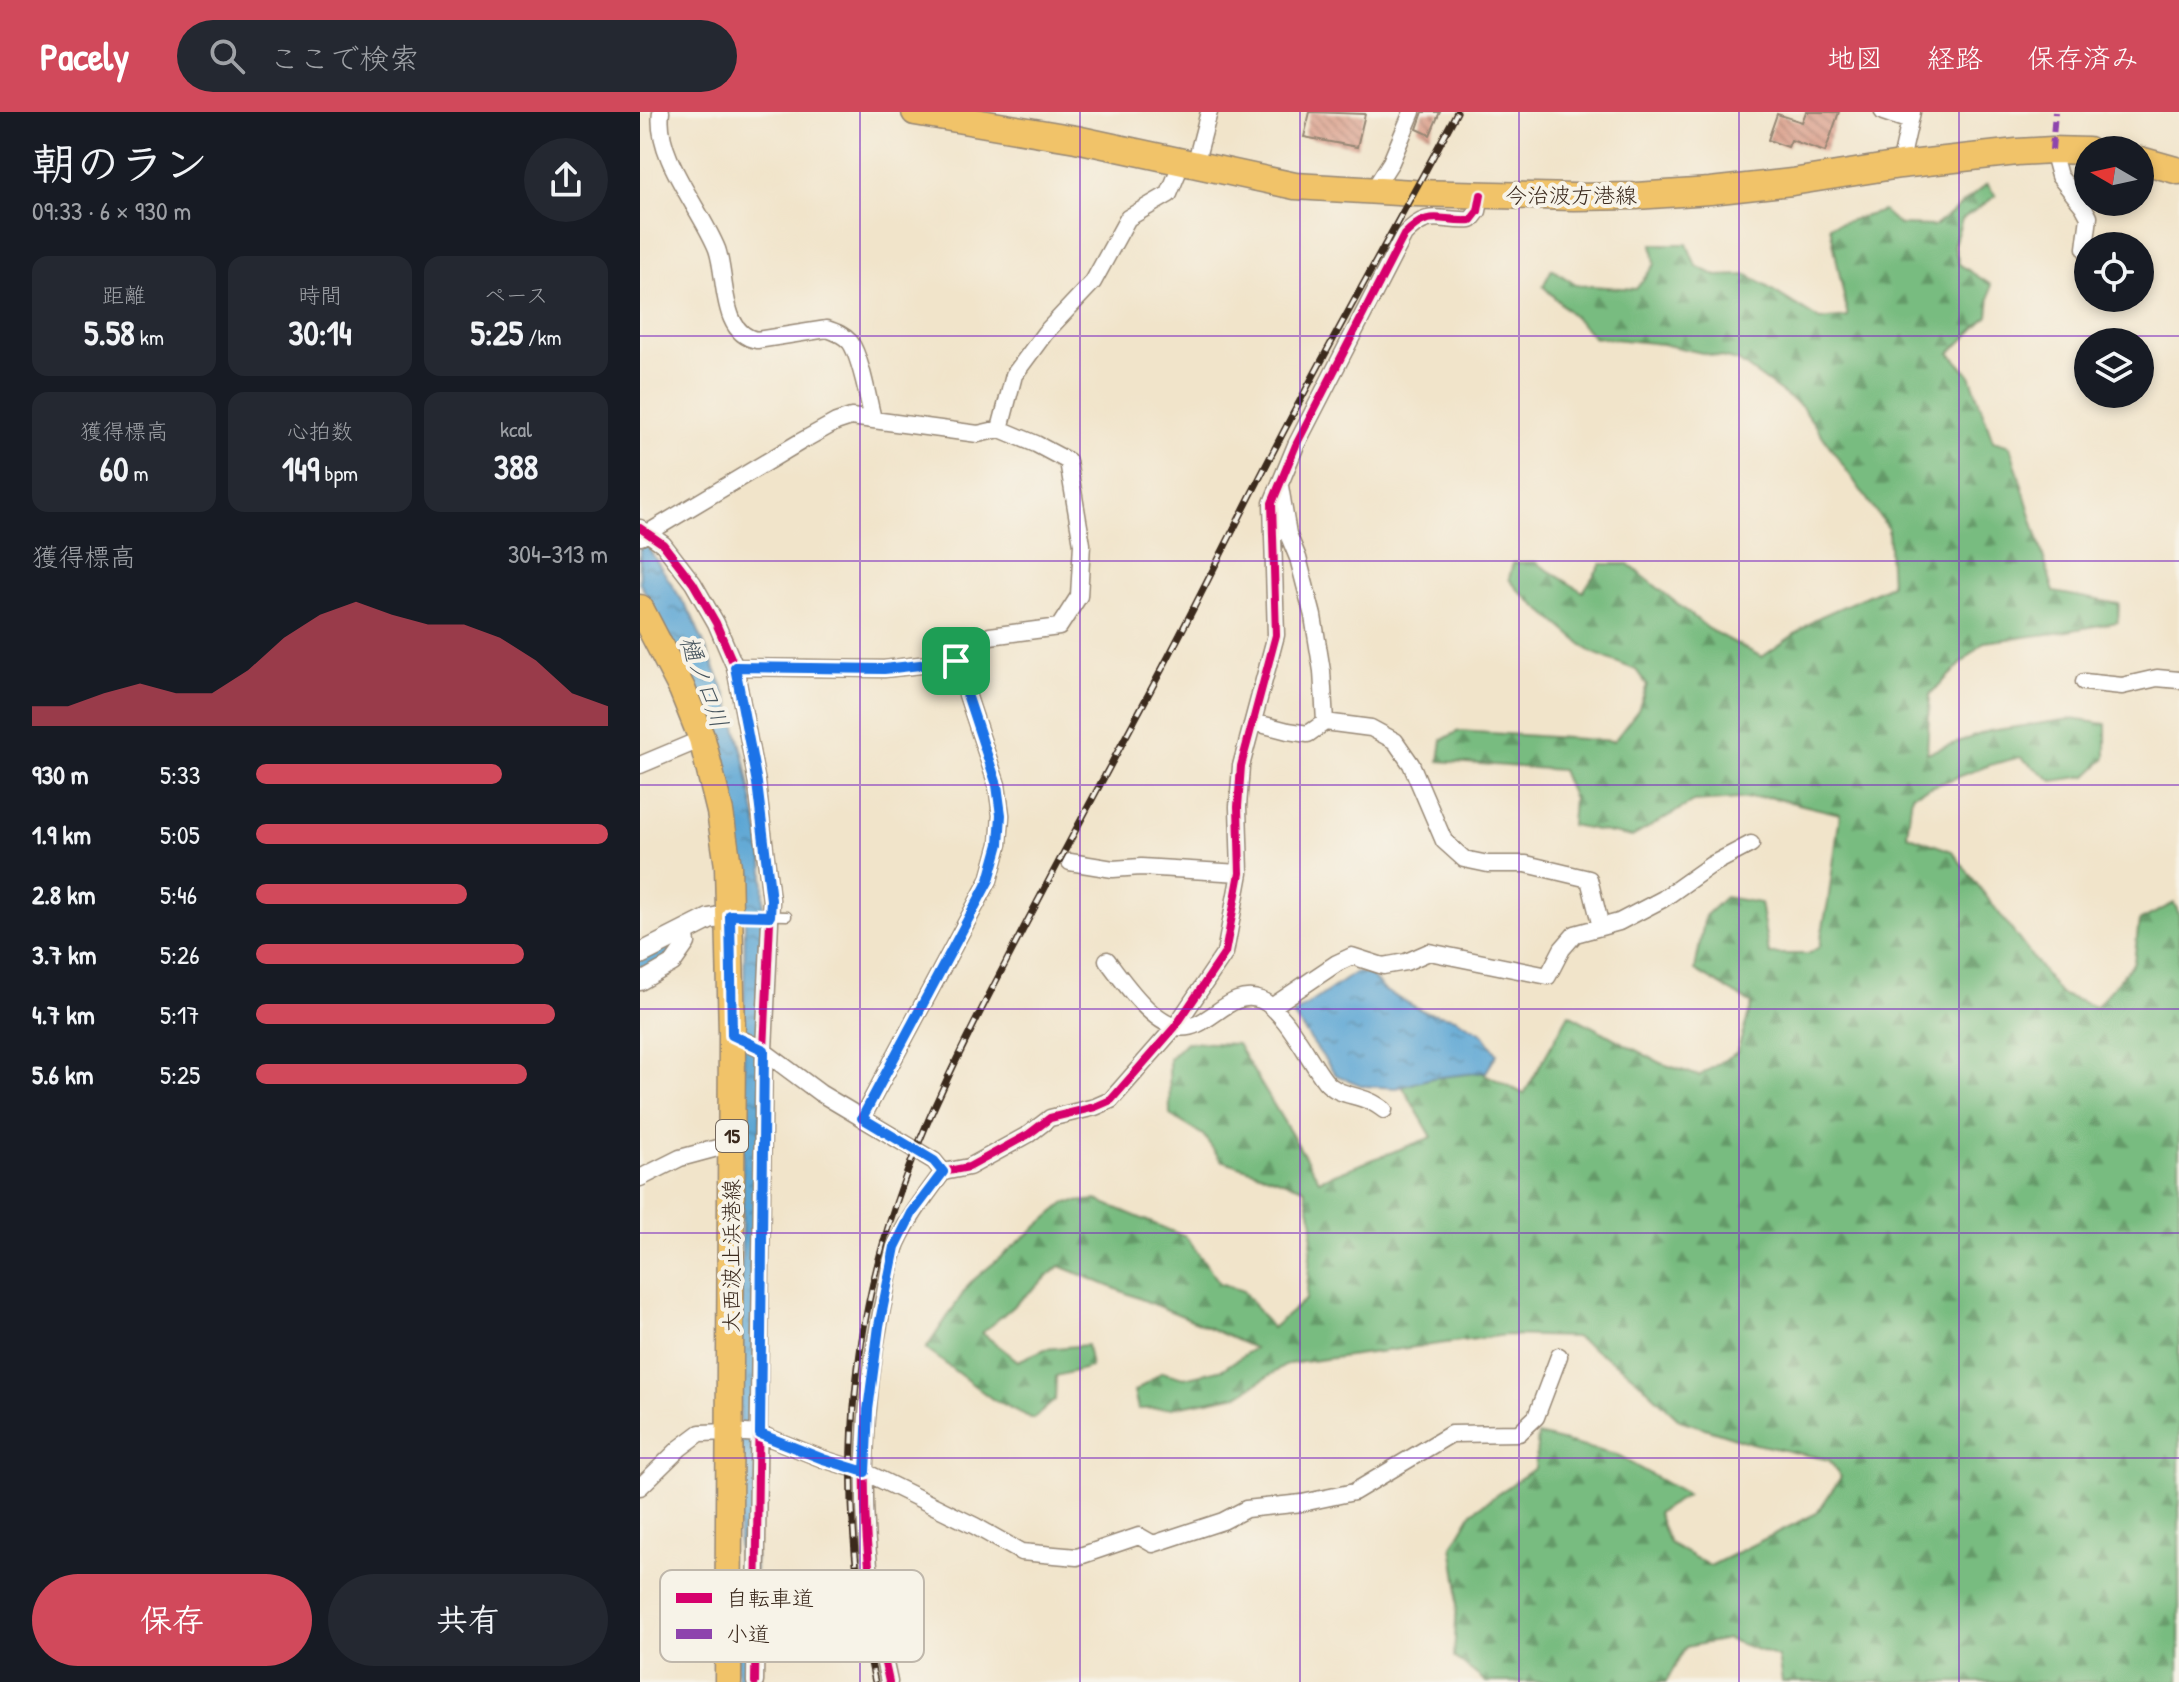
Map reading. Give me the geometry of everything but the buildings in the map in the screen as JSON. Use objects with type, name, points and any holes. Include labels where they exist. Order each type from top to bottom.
[{"type":"main road","name":"今治波方港線","points":[[915,112],[996,119],[1295,186],[1372,192],[1589,197],[1710,191],[1900,165],[2052,150],[2074,151]]},
{"type":"main road","points":[[2154,164],[2179,171]]},
{"type":"main road","name":"大西波止浜港線","points":[[640,608],[682,689],[702,739],[720,812],[736,915],[729,1570]]},
{"type":"main road","name":"大西波止浜港線","points":[[728,1662],[728,1682]]},
{"type":"street","points":[[661,112],[663,147],[718,252],[731,317],[737,328],[747,338],[757,340],[827,329],[838,333],[850,342],[856,354],[873,419]]},
{"type":"street","points":[[1000,429],[1014,375],[1020,365],[1093,282],[1128,218],[1169,194],[1189,164],[1209,112]]},
{"type":"street","points":[[1372,192],[1391,162],[1412,112]]},
{"type":"street","points":[[1883,112],[1911,116],[1900,165]]},
{"type":"street","points":[[2052,150],[2059,176],[2089,217],[2087,232]]},
{"type":"street","points":[[870,1570],[865,1472],[868,1410],[879,1326],[895,1247],[912,1213],[943,1172],[969,1167],[1029,1134],[1050,1118],[1111,1100],[1175,1027],[1225,953],[1240,873],[1238,807],[1241,766],[1276,635],[1272,503],[1296,445],[1404,235],[1417,222],[1431,217],[1471,220],[1478,211],[1481,195]]},
{"type":"street","points":[[642,534],[836,422],[851,417],[978,434],[1000,429],[1068,461],[1082,544],[1079,596],[1059,627],[990,636],[956,661],[884,669],[735,667]]},
{"type":"street","points":[[1280,484],[1288,534],[1298,558],[1313,616],[1322,671],[1325,722]]},
{"type":"street","points":[[642,534],[663,544],[693,583],[716,623],[735,667],[757,783],[774,916],[761,1048],[757,1570]]},
{"type":"street","points":[[862,1118],[989,880],[999,844],[1001,815],[997,785],[956,661]]},
{"type":"street","points":[[2084,682],[2122,686],[2157,678],[2179,680]]},
{"type":"street","points":[[1253,722],[1308,734],[1325,722],[1371,728],[1395,741],[1411,764],[1444,841],[1464,859],[1488,864],[1526,864],[1589,879],[1601,927]]},
{"type":"street","points":[[640,765],[702,739]]},
{"type":"street","points":[[1273,1006],[1352,956],[1383,966],[1406,962],[1429,952],[1548,976],[1562,949],[1575,934],[1619,922],[1663,899],[1711,865],[1751,844]]},
{"type":"street","points":[[1070,862],[1113,869],[1141,867],[1240,873]]},
{"type":"street","points":[[640,954],[709,919],[736,915]]},
{"type":"street","points":[[640,982],[673,963],[687,943],[685,931]]},
{"type":"street","points":[[1107,960],[1136,998],[1175,1027],[1193,1027],[1238,999],[1257,998],[1273,1006],[1327,1083],[1343,1094],[1371,1101],[1384,1110]]},
{"type":"street","points":[[736,1037],[761,1048],[820,1093],[934,1161],[943,1172]]},
{"type":"street","points":[[640,1178],[680,1158],[732,1144]]},
{"type":"street","points":[[640,1487],[700,1433],[760,1434],[865,1472],[1021,1552],[1077,1557],[1139,1536],[1153,1544],[1223,1521],[1246,1509],[1302,1503],[1354,1492],[1451,1434],[1519,1433],[1536,1417],[1559,1356]]},
{"type":"street","points":[[755,1662],[755,1682]]},
{"type":"street","points":[[885,1662],[889,1682]]},
{"type":"lane","points":[[736,915],[774,916]]},
{"type":"green space","points":[[1987,184],[1996,196],[1962,219],[1954,244],[1959,264],[1991,285],[1988,316],[1950,353],[1970,375],[1993,441],[2010,446],[2054,592],[2119,604],[2118,622],[1984,642],[1930,694],[1927,753],[1989,731],[2071,719],[2106,724],[2106,758],[2087,776],[2053,781],[2020,757],[1912,794],[1907,835],[1952,851],[2060,994],[2096,1007],[2134,962],[2139,921],[2174,903],[2179,914],[2179,1682],[1782,1682],[1778,1657],[1727,1639],[1686,1647],[1666,1682],[1486,1682],[1454,1657],[1458,1585],[1452,1546],[1472,1512],[1535,1468],[1538,1435],[1616,1455],[1687,1495],[1657,1513],[1669,1543],[1710,1566],[1817,1513],[1841,1477],[1829,1460],[1751,1443],[1680,1420],[1630,1373],[1575,1337],[1506,1335],[1288,1364],[1238,1395],[1171,1408],[1138,1409],[1134,1392],[1162,1372],[1184,1378],[1223,1369],[1254,1348],[1060,1266],[982,1333],[1018,1361],[1045,1349],[1087,1345],[1091,1367],[1056,1376],[1055,1400],[1033,1419],[992,1399],[926,1349],[970,1283],[1065,1203],[1097,1200],[1186,1237],[1220,1283],[1243,1291],[1272,1328],[1306,1299],[1313,1223],[1304,1188],[1221,1160],[1203,1135],[1170,1115],[1169,1059],[1186,1042],[1237,1044],[1319,1180],[1432,1137],[1400,1082],[1473,1068],[1524,1094],[1569,1014],[1660,1063],[1699,1076],[1737,1052],[1752,1004],[1695,970],[1705,916],[1725,897],[1760,903],[1769,954],[1808,954],[1819,947],[1840,814],[1769,797],[1693,802],[1632,837],[1571,825],[1573,799],[1561,770],[1439,761],[1442,740],[1459,731],[1614,741],[1638,710],[1647,685],[1636,670],[1591,652],[1520,592],[1509,579],[1513,563],[1535,562],[1583,592],[1601,564],[1628,564],[1710,630],[1762,657],[1819,617],[1891,585],[1888,529],[1802,407],[1738,361],[1662,344],[1594,337],[1543,286],[1552,269],[1576,285],[1636,289],[1655,264],[1652,244],[1687,244],[1696,266],[1717,276],[1748,275],[1820,320],[1848,317],[1830,226],[1883,211],[1900,225],[1935,226]]},
{"type":"water","name":"樋ノ口川","points":[[640,535],[692,616],[730,704],[761,843],[764,871],[755,1570],[738,1570],[745,909],[736,839],[694,689],[640,583]]},
{"type":"water","points":[[1356,972],[1370,975],[1385,991],[1425,1012],[1455,1018],[1482,1033],[1497,1054],[1486,1072],[1432,1078],[1397,1088],[1363,1086],[1336,1075],[1293,1015]]},
{"type":"water","points":[[737,1662],[753,1662],[753,1682],[737,1682]]},
{"type":"waterway","points":[[640,970],[673,950]]},
{"type":"railway","points":[[857,1570],[852,1447],[860,1353],[878,1261],[924,1130],[984,1005],[1174,647],[1282,434],[1457,112]]},
{"type":"railway","points":[[871,1662],[875,1682]]},
{"type":"marked path","points":[[2052,150],[2055,112]]},
{"type":"cycle path","points":[[870,1570],[865,1459],[870,1383],[897,1243],[912,1215],[943,1172],[969,1167],[1029,1134],[1050,1118],[1111,1100],[1175,1027],[1225,953],[1240,873],[1238,807],[1241,766],[1276,635],[1272,503],[1296,445],[1404,235],[1428,219],[1471,220],[1478,211],[1481,195]]},
{"type":"cycle path","points":[[640,528],[663,544],[693,583],[716,623],[735,667],[757,783],[771,900],[764,1050],[757,1570]]},
{"type":"cycle path","points":[[755,1662],[755,1682]]},
{"type":"cycle path","points":[[885,1662],[889,1682]]},
{"type":"route","points":[[956,661],[997,785],[1001,815],[999,844],[989,880],[862,1118],[934,1161],[943,1172],[912,1213],[895,1247],[879,1326],[868,1410],[865,1472],[760,1434],[764,1050],[732,1035],[730,915],[770,916],[771,900],[757,783],[735,667],[884,669],[956,661]]}]
